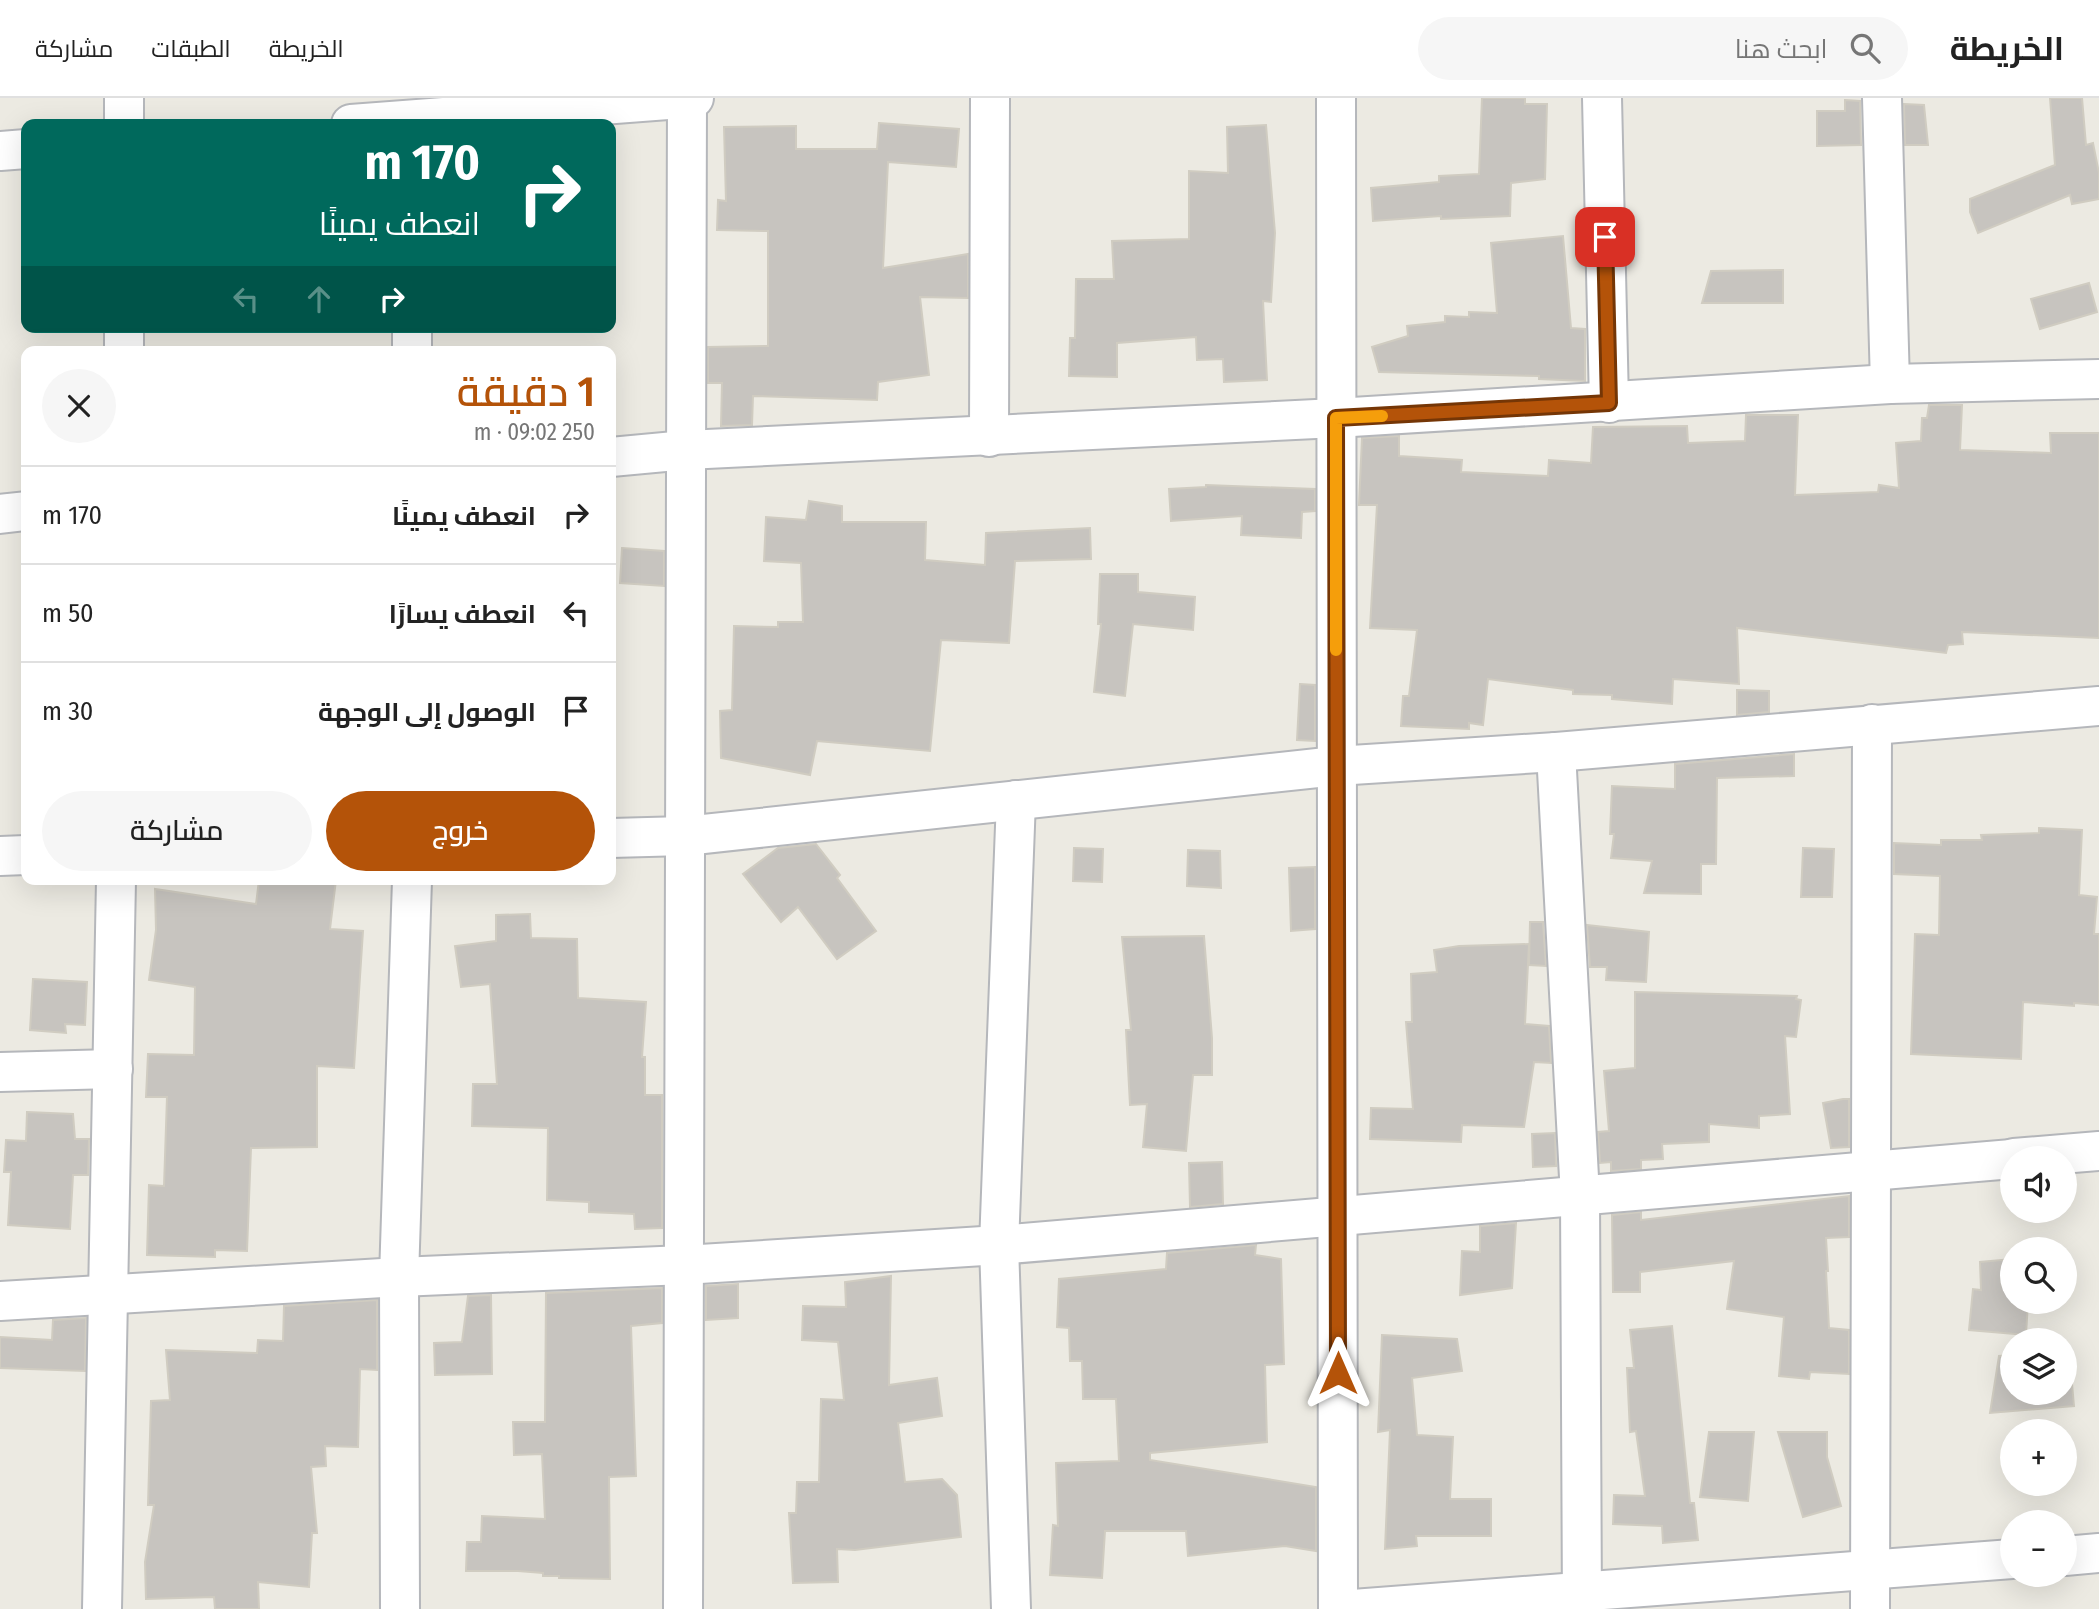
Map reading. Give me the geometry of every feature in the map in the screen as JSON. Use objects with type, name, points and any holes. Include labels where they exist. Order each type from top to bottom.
[{"type":"street","points":[[124,98],[124,119]]},
{"type":"street","points":[[683,1609],[687,98]]},
{"type":"street","points":[[380,119],[408,114],[694,98]]},
{"type":"street","points":[[989,437],[990,98]]},
{"type":"street","points":[[1336,98],[1338,1609]]},
{"type":"street","points":[[1602,98],[1609,403]]},
{"type":"street","points":[[1882,98],[1890,384]]},
{"type":"street","points":[[0,151],[21,149]]},
{"type":"street","points":[[616,457],[686,450],[989,437],[1609,403],[1890,384],[2099,379]]},
{"type":"street","points":[[0,514],[21,512]]},
{"type":"street","points":[[616,838],[685,836],[1336,765],[1556,752],[2099,706]]},
{"type":"street","points":[[1870,1609],[1872,724]]},
{"type":"street","points":[[1556,752],[1580,1196],[1582,1600]]},
{"type":"street","points":[[1011,1609],[999,1245],[1016,800]]},
{"type":"street","points":[[0,856],[21,855]]},
{"type":"street","points":[[102,1609],[116,885]]},
{"type":"street","points":[[400,1609],[399,1277],[412,885]]},
{"type":"street","points":[[0,1072],[113,1069]]},
{"type":"street","points":[[2077,1153],[2099,1151]]},
{"type":"street","points":[[0,1301],[399,1277],[684,1265],[999,1245],[2000,1160]]},
{"type":"street","points":[[2077,1555],[2099,1553]]},
{"type":"street","points":[[1353,1609],[1582,1600],[1870,1570],[2000,1560]]},
{"type":"building","points":[[1482,98],[1525,98],[1525,104],[1547,104],[1545,179],[1511,183],[1510,216],[1441,219],[1441,216],[1373,221],[1371,188],[1439,182],[1439,176],[1479,174]]},
{"type":"building","points":[[2050,98],[2082,98],[2086,145],[2093,143],[2099,173],[2099,199],[2072,204],[2070,195],[1978,233],[1970,212],[1970,199],[2055,165]]},
{"type":"building","points":[[1845,100],[1860,101],[1861,145],[1817,146],[1817,111],[1845,111]]},
{"type":"building","points":[[1904,104],[1924,105],[1928,145],[1905,145]]},
{"type":"building","points":[[879,123],[959,129],[956,167],[888,162],[883,268],[968,254],[968,298],[920,297],[929,375],[878,382],[877,400],[753,396],[752,425],[721,426],[722,383],[708,383],[708,347],[768,346],[768,231],[717,230],[718,200],[726,201],[724,127],[796,126],[796,149],[877,149]]},
{"type":"building","points":[[1266,125],[1275,233],[1271,302],[1263,301],[1267,380],[1224,382],[1223,359],[1197,360],[1196,337],[1117,343],[1117,377],[1069,376],[1070,338],[1075,338],[1076,279],[1114,279],[1112,241],[1189,239],[1189,171],[1228,173],[1227,127]]},
{"type":"building","points":[[1563,236],[1571,328],[1585,329],[1585,381],[1539,379],[1539,376],[1379,372],[1372,347],[1408,336],[1407,326],[1445,322],[1445,316],[1469,317],[1469,312],[1497,313],[1491,243]]},
{"type":"building","points":[[1783,270],[1783,303],[1702,303],[1711,271]]},
{"type":"building","points":[[2089,283],[2097,312],[2040,329],[2031,299]]},
{"type":"building","points":[[1929,405],[1962,405],[1960,450],[2051,453],[2050,433],[2099,433],[2099,638],[1962,632],[1963,644],[1948,645],[1946,653],[1737,628],[1739,684],[1673,679],[1672,704],[1612,699],[1612,695],[1573,694],[1573,690],[1488,679],[1483,725],[1469,723],[1469,729],[1401,726],[1403,696],[1409,696],[1417,630],[1370,628],[1377,505],[1359,505],[1362,438],[1399,436],[1399,456],[1462,460],[1461,472],[1548,476],[1549,460],[1591,463],[1593,427],[1687,426],[1688,443],[1745,441],[1746,415],[1798,415],[1795,495],[1878,492],[1879,485],[1899,488],[1896,443],[1921,441],[1922,418],[1927,418]]},
{"type":"building","points":[[1206,485],[1315,489],[1315,511],[1302,512],[1301,538],[1241,535],[1242,516],[1171,521],[1169,489]]},
{"type":"building","points":[[809,501],[842,506],[842,522],[926,522],[925,560],[985,565],[986,533],[1090,528],[1091,559],[1015,561],[1009,643],[941,640],[930,751],[817,741],[810,775],[721,758],[720,711],[732,710],[734,626],[778,627],[778,622],[803,622],[801,563],[764,561],[766,517],[806,520]]},
{"type":"building","points":[[622,548],[664,551],[664,586],[620,583]]},
{"type":"building","points":[[1100,574],[1138,574],[1138,592],[1195,597],[1193,630],[1133,624],[1125,696],[1094,692],[1101,624],[1098,624]]},
{"type":"building","points":[[1300,684],[1315,685],[1315,741],[1297,740]]},
{"type":"building","points":[[1737,690],[1769,691],[1769,712],[1737,715]]},
{"type":"building","points":[[1794,754],[1794,776],[1717,778],[1716,864],[1701,864],[1701,894],[1644,893],[1652,861],[1611,858],[1614,834],[1610,834],[1612,786],[1675,789],[1675,764]]},
{"type":"building","points":[[2039,828],[2082,830],[2079,895],[2097,897],[2094,934],[2099,934],[2099,1005],[2023,1002],[2021,1059],[1911,1054],[1915,934],[1939,935],[1940,876],[1894,874],[1894,843],[1941,845],[1941,840],[1982,840],[1981,835],[2039,833]]},
{"type":"building","points":[[816,844],[840,875],[837,878],[876,931],[837,959],[798,907],[781,922],[743,874],[778,848]]},
{"type":"building","points":[[1074,848],[1103,849],[1102,882],[1073,881]]},
{"type":"building","points":[[1803,848],[1834,849],[1832,897],[1801,897]]},
{"type":"building","points":[[1188,850],[1220,851],[1221,888],[1187,886]]},
{"type":"building","points":[[1315,867],[1315,929],[1291,931],[1289,868]]},
{"type":"building","points":[[258,885],[335,885],[330,929],[363,931],[354,1068],[317,1066],[317,1147],[251,1148],[247,1251],[215,1250],[215,1257],[147,1255],[149,1185],[164,1186],[167,1097],[146,1097],[148,1054],[194,1055],[195,987],[149,980],[156,930],[155,889],[256,904]]},
{"type":"building","points":[[530,914],[531,938],[577,939],[578,998],[646,1002],[642,1057],[645,1057],[645,1095],[662,1095],[662,1228],[635,1229],[634,1214],[589,1212],[589,1202],[547,1200],[548,1128],[472,1126],[473,1084],[497,1084],[490,984],[461,987],[455,946],[496,941],[496,915]]},
{"type":"building","points":[[1530,922],[1543,922],[1546,966],[1529,965]]},
{"type":"building","points":[[1587,925],[1649,932],[1646,982],[1606,980],[1607,967],[1590,967]]},
{"type":"building","points":[[1204,936],[1212,1038],[1212,1075],[1193,1075],[1186,1151],[1143,1147],[1147,1104],[1130,1105],[1126,1030],[1131,1030],[1122,937]]},
{"type":"building","points":[[1529,944],[1525,1024],[1549,1026],[1551,1063],[1534,1062],[1524,1127],[1462,1125],[1461,1142],[1370,1139],[1371,1108],[1413,1109],[1406,1022],[1412,1022],[1411,974],[1437,972],[1434,950],[1459,946]]},
{"type":"building","points":[[33,979],[87,982],[85,1025],[65,1024],[66,1033],[30,1030]]},
{"type":"building","points":[[1635,992],[1797,996],[1796,999],[1801,1000],[1796,1037],[1785,1036],[1790,1114],[1759,1116],[1759,1128],[1709,1124],[1709,1142],[1662,1144],[1663,1159],[1641,1160],[1641,1169],[1611,1171],[1611,1162],[1600,1163],[1598,1132],[1609,1131],[1604,1071],[1635,1068]]},
{"type":"building","points":[[1849,1099],[1849,1147],[1831,1148],[1823,1103]]},
{"type":"building","points":[[27,1112],[73,1114],[75,1139],[89,1139],[88,1175],[73,1175],[70,1229],[8,1225],[11,1172],[4,1172],[6,1140],[26,1141]]},
{"type":"building","points":[[1555,1133],[1556,1166],[1533,1167],[1532,1134]]},
{"type":"building","points":[[1222,1162],[1223,1204],[1190,1207],[1189,1163]]},
{"type":"building","points":[[1849,1196],[1849,1237],[1826,1238],[1826,1271],[1829,1328],[1849,1330],[1849,1374],[1810,1372],[1809,1379],[1779,1376],[1784,1317],[1727,1309],[1734,1261],[1640,1272],[1640,1292],[1613,1292],[1612,1215],[1641,1212],[1641,1220]]},
{"type":"building","points":[[1516,1223],[1512,1288],[1460,1295],[1462,1251],[1480,1252],[1480,1226]]},
{"type":"building","points":[[1256,1245],[1255,1255],[1281,1259],[1284,1364],[1265,1365],[1267,1442],[1150,1453],[1150,1460],[1316,1487],[1316,1551],[1285,1546],[1188,1556],[1186,1531],[1105,1531],[1102,1578],[1050,1575],[1053,1525],[1058,1526],[1056,1463],[1119,1461],[1116,1399],[1083,1399],[1082,1361],[1070,1361],[1069,1328],[1057,1327],[1059,1279],[1166,1269],[1167,1253]]},
{"type":"building","points":[[2000,1260],[2000,1314],[2027,1314],[2026,1328],[2000,1328],[2000,1333],[1969,1330],[1973,1289],[1981,1290],[1980,1262]]},
{"type":"building","points":[[891,1276],[889,1385],[937,1378],[942,1416],[898,1423],[905,1482],[942,1479],[957,1495],[961,1537],[855,1550],[837,1549],[838,1582],[793,1583],[789,1513],[796,1513],[797,1482],[819,1482],[821,1399],[844,1400],[838,1342],[802,1340],[803,1306],[846,1307],[845,1282]]},
{"type":"building","points":[[738,1284],[738,1318],[706,1320],[706,1286]]},
{"type":"building","points":[[662,1288],[662,1323],[631,1326],[636,1476],[609,1477],[610,1579],[559,1578],[543,1576],[543,1573],[518,1571],[466,1571],[467,1542],[481,1542],[482,1516],[545,1519],[542,1454],[514,1455],[513,1422],[545,1422],[546,1293]]},
{"type":"building","points":[[491,1295],[492,1374],[435,1375],[434,1343],[462,1342],[468,1296]]},
{"type":"building","points":[[377,1300],[377,1370],[360,1369],[358,1447],[325,1446],[326,1466],[311,1467],[317,1533],[312,1533],[309,1587],[258,1582],[259,1609],[215,1609],[214,1597],[146,1599],[145,1562],[154,1505],[148,1505],[151,1401],[170,1400],[166,1350],[257,1353],[258,1340],[283,1341],[284,1306]]},
{"type":"building","points":[[86,1318],[85,1371],[0,1368],[0,1337],[52,1340],[53,1320]]},
{"type":"building","points":[[1672,1326],[1690,1503],[1694,1503],[1698,1540],[1663,1543],[1662,1526],[1613,1524],[1614,1495],[1645,1496],[1636,1431],[1630,1432],[1627,1368],[1634,1368],[1630,1330]]},
{"type":"building","points":[[1382,1335],[1457,1339],[1462,1371],[1412,1378],[1417,1435],[1453,1437],[1450,1499],[1491,1499],[1491,1536],[1416,1536],[1417,1546],[1385,1549],[1390,1430],[1378,1432]]},
{"type":"building","points":[[1999,1356],[2000,1405],[2074,1406],[1990,1413]]},
{"type":"building","points":[[1709,1432],[1754,1432],[1748,1501],[1700,1497]]},
{"type":"building","points":[[1778,1432],[1827,1432],[1827,1457],[1841,1506],[1803,1517]]},
{"type":"slow traffic","points":[[1336,650],[1336,418],[1382,416]]},
{"type":"route","points":[[1338,1373],[1336,418],[1609,403],[1605,237]]}]
